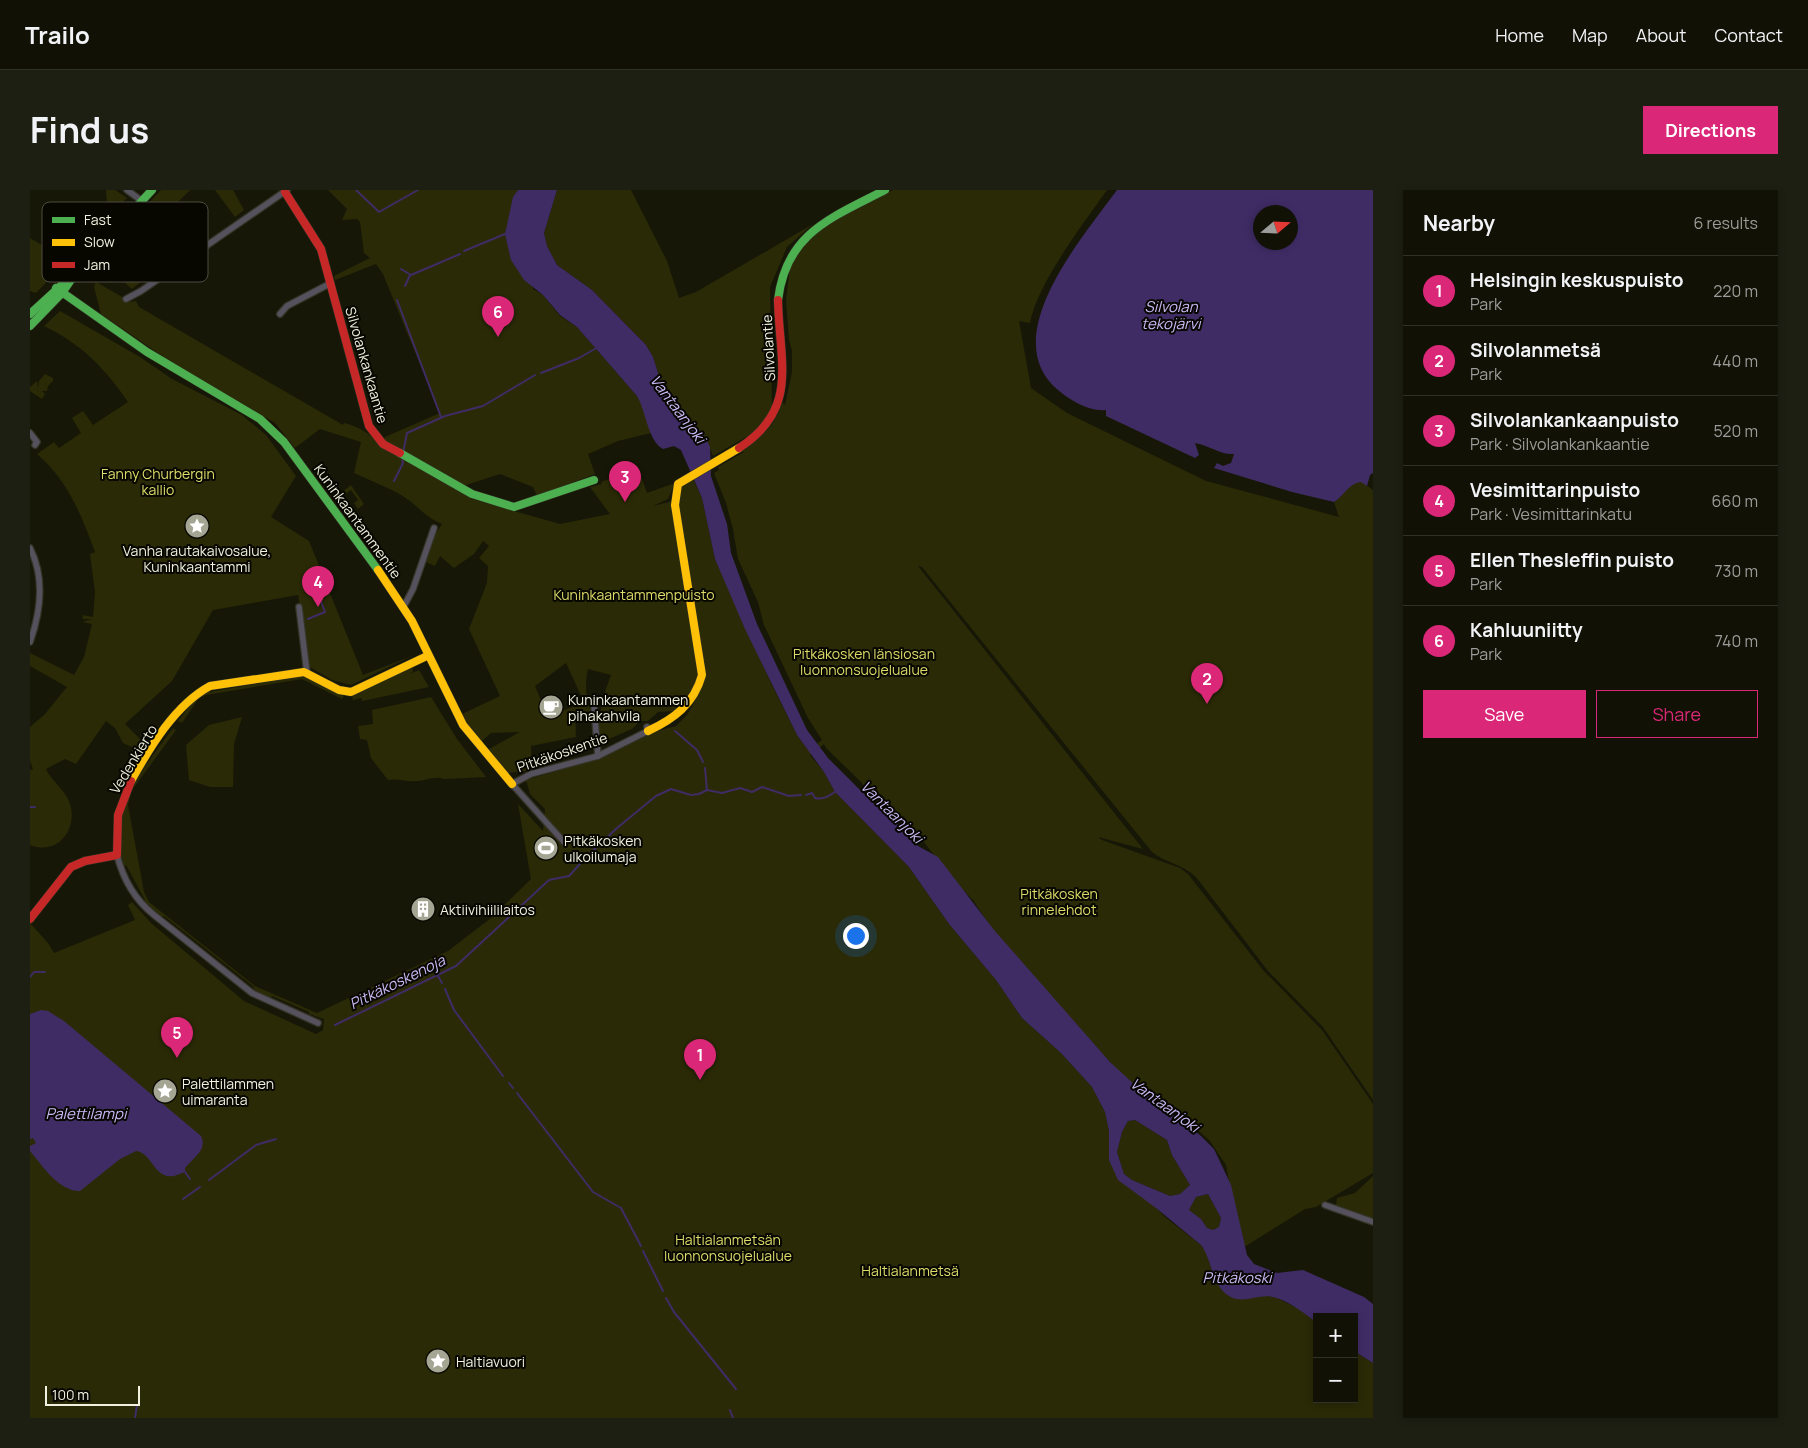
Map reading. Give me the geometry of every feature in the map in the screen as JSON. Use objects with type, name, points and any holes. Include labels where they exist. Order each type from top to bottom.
[{"type":"street","points":[[127,190],[142,201],[152,190]]},
{"type":"street","name":"Silvolantie","points":[[675,505],[678,484],[688,476],[738,448],[763,429],[780,402],[783,385],[778,301],[779,284],[791,254],[803,238],[815,228],[885,190]]},
{"type":"street","points":[[208,245],[286,191]]},
{"type":"street","name":"Silvolankankaantie","points":[[286,191],[318,242],[331,282],[369,426],[383,444],[472,494],[514,507],[594,480]]},
{"type":"street","points":[[30,326],[67,282]]},
{"type":"street","points":[[126,299],[154,282]]},
{"type":"street","points":[[280,314],[287,306],[331,282]]},
{"type":"street","points":[[30,314],[59,290]]},
{"type":"street","name":"Kuninkaantammentie","points":[[59,290],[147,352],[267,424],[292,452],[404,606],[427,656],[463,725],[564,842]]},
{"type":"street","points":[[30,433],[38,442],[35,445]]},
{"type":"street","name":"Pitkäkoskentie","points":[[512,784],[531,774],[598,756],[647,729],[665,724],[698,693],[702,675],[675,505]]},
{"type":"street","points":[[404,606],[414,590],[433,527]]},
{"type":"street","points":[[30,548],[38,569],[40,595],[38,617],[30,642]]},
{"type":"street","points":[[298,607],[307,673],[339,690],[351,692],[427,656]]},
{"type":"street","name":"Vedenkierto","points":[[307,673],[210,686],[197,691],[154,744],[126,790],[116,825],[117,855],[133,898],[252,993],[318,1023]]},
{"type":"street","points":[[594,706],[598,756]]},
{"type":"street","points":[[30,919],[70,867],[85,861],[117,855]]},
{"type":"street","points":[[1325,1205],[1373,1222]]},
{"type":"green space","points":[[106,190],[115,190],[127,198],[123,202],[107,202]]},
{"type":"green space","points":[[161,190],[190,190],[178,202],[150,202]]},
{"type":"green space","points":[[215,190],[233,190],[244,210],[235,217]]},
{"type":"green space","points":[[328,190],[518,190],[513,197],[533,289],[543,295],[560,316],[577,327],[637,396],[645,408],[651,433],[618,441],[588,454],[595,474],[537,496],[533,487],[500,474],[463,486],[383,441],[385,437],[440,413],[383,274],[376,264],[335,280],[334,276],[370,258],[364,253],[360,222],[357,219],[342,220],[347,209]]},
{"type":"green space","points":[[557,190],[631,190],[667,261],[679,298],[696,292],[813,224],[787,247],[770,287],[772,407],[762,428],[713,456],[706,438],[663,388],[653,357],[646,345],[592,290],[557,265],[547,246],[544,233]]},
{"type":"green space","points":[[893,190],[1107,190],[1051,273],[1034,307],[1030,323],[1019,321],[1031,388],[1067,413],[1206,481],[1339,517],[1334,502],[1353,484],[1361,481],[1373,490],[1373,1100],[1323,1027],[1268,971],[1196,877],[1185,869],[1152,852],[922,567],[918,566],[1143,849],[1098,837],[1180,868],[1188,874],[1263,970],[1322,1030],[1373,1104],[1373,1173],[1316,1207],[1305,1209],[1241,1249],[1226,1165],[1210,1141],[1170,1105],[1154,1101],[1119,1072],[996,935],[973,900],[956,883],[920,837],[893,817],[886,806],[870,797],[862,783],[824,744],[810,755],[824,772],[835,792],[909,867],[949,924],[996,980],[1022,1018],[1061,1053],[1092,1087],[1105,1112],[1109,1131],[1109,1160],[1165,1217],[1201,1245],[1206,1252],[1215,1280],[1275,1297],[1299,1309],[1313,1320],[1313,1403],[1358,1403],[1358,1354],[1373,1363],[1373,1418],[30,1418],[30,923],[48,943],[54,953],[135,920],[128,905],[132,902],[151,923],[244,1001],[316,1034],[323,1030],[324,1019],[253,989],[254,987],[164,916],[162,918],[144,902],[145,900],[126,865],[124,866],[120,845],[120,826],[123,809],[130,792],[139,776],[173,728],[176,730],[132,790],[128,805],[144,892],[149,902],[255,986],[317,1013],[448,951],[491,918],[531,879],[518,804],[543,831],[545,809],[530,794],[526,780],[601,758],[657,731],[676,726],[687,715],[694,703],[688,696],[674,711],[658,712],[648,721],[640,721],[632,729],[604,741],[599,740],[602,700],[611,675],[588,669],[586,690],[591,711],[575,713],[576,737],[531,746],[532,770],[508,773],[487,750],[520,732],[491,733],[482,741],[477,739],[460,715],[500,696],[469,629],[487,583],[488,566],[479,558],[489,546],[483,541],[474,554],[454,568],[440,556],[435,566],[426,562],[433,538],[442,524],[429,517],[397,493],[354,473],[361,442],[320,429],[295,448],[275,423],[174,364],[101,314],[94,287],[96,282],[131,302],[136,301],[139,307],[343,425],[344,423],[355,426],[364,431],[380,445],[472,499],[560,524],[610,514],[590,487],[602,484],[601,482],[638,468],[647,493],[675,483],[668,499],[653,506],[677,500],[680,486],[693,479],[702,498],[715,559],[771,683],[797,735],[808,750],[822,740],[808,718],[764,625],[758,602],[738,559],[726,503],[714,473],[719,470],[718,467],[744,452],[742,450],[762,435],[776,418],[782,402],[785,405],[792,372],[792,351],[789,340],[786,300],[790,268],[801,247],[821,228]],"holes":[[[566,663],[584,702],[548,717],[535,686]]]},
{"type":"green space","points":[[30,238],[42,245],[42,282],[47,282],[36,293],[30,291]]},
{"type":"green space","points":[[124,282],[141,282],[132,289]]},
{"type":"green space","name":"Fanny Churbergin kallio","points":[[60,311],[140,357],[172,379],[242,415],[266,435],[296,476],[271,517],[309,541],[363,675],[414,655],[351,685],[332,680],[310,667],[298,595],[213,610],[172,681],[125,724],[146,745],[143,752],[123,743],[115,728],[106,721],[76,764],[65,759],[46,769],[68,799],[72,814],[68,831],[63,838],[57,844],[49,847],[40,847],[30,845],[30,770],[33,769],[30,761],[30,727],[45,714],[67,687],[30,666],[30,653],[74,675],[84,657],[92,624],[82,622],[92,619],[82,619],[83,615],[93,617],[95,592],[90,554],[95,552],[79,512],[65,487],[48,464],[37,454],[54,442],[59,448],[81,433],[72,418],[83,411],[93,425],[128,402],[111,379],[91,358],[69,340],[44,326]]},
{"type":"green space","points":[[45,374],[53,378],[53,381],[48,386],[47,391],[42,391],[45,394],[42,399],[30,391],[30,387],[37,381],[38,388],[39,381]]},
{"type":"green space","points":[[351,485],[364,504],[358,509],[354,503],[358,500],[351,490],[339,499],[343,506],[340,508],[333,499]]},
{"type":"green space","points":[[412,667],[413,671],[410,674],[419,670],[429,687],[362,701],[362,698],[353,700],[352,696]]},
{"type":"green space","points":[[294,677],[305,677],[344,696],[342,699],[302,679],[206,695],[198,699],[182,723],[178,721],[194,700],[203,693]]},
{"type":"green space","points":[[431,697],[457,739],[486,777],[437,778],[420,781],[388,780],[371,758],[367,740],[360,739],[358,726],[373,724],[372,710]]},
{"type":"green space","points":[[242,717],[234,744],[233,787],[210,787],[189,780],[186,745],[209,725]]},
{"type":"green space","points":[[1135,1120],[1167,1140],[1172,1155],[1190,1185],[1180,1194],[1170,1196],[1132,1180],[1124,1174],[1117,1152],[1122,1132],[1128,1121]]},
{"type":"green space","points":[[1373,1176],[1373,1219],[1336,1205],[1337,1198],[1355,1193]]},
{"type":"green space","points":[[1208,1194],[1221,1218],[1219,1227],[1213,1230],[1207,1228],[1201,1219],[1189,1210],[1196,1197]]},
{"type":"water","name":"Pitkäkoski","points":[[518,190],[557,190],[544,233],[547,246],[557,265],[592,290],[646,345],[653,357],[663,388],[706,438],[710,447],[711,476],[727,524],[731,553],[757,624],[807,730],[828,758],[874,804],[901,827],[918,846],[938,857],[994,930],[1110,1062],[1137,1087],[1201,1136],[1214,1149],[1231,1185],[1247,1255],[1254,1264],[1277,1273],[1303,1270],[1364,1297],[1373,1304],[1373,1363],[1358,1354],[1358,1313],[1313,1313],[1313,1320],[1285,1301],[1273,1297],[1237,1299],[1231,1297],[1217,1283],[1201,1245],[1118,1180],[1109,1160],[1109,1131],[1105,1112],[1092,1087],[1061,1053],[1022,1018],[996,980],[949,924],[909,867],[835,792],[824,772],[797,735],[745,629],[715,559],[702,498],[681,450],[674,446],[663,449],[658,445],[651,433],[637,396],[577,327],[560,315],[543,295],[524,280],[511,260],[505,234],[513,197]],"holes":[[[1135,1120],[1167,1140],[1172,1155],[1190,1185],[1180,1194],[1170,1196],[1132,1180],[1124,1174],[1117,1152],[1122,1132],[1128,1121]],[[1208,1194],[1221,1218],[1219,1227],[1213,1230],[1207,1228],[1201,1219],[1189,1210],[1196,1197]]]},
{"type":"water","name":"Silvolan tekojärvi","points":[[1117,190],[1373,190],[1373,473],[1370,475],[1367,486],[1361,482],[1357,483],[1334,502],[1292,492],[1214,468],[1217,463],[1223,466],[1231,463],[1234,454],[1224,453],[1195,443],[1199,455],[1195,458],[1106,416],[1106,410],[1081,405],[1058,390],[1041,368],[1036,343],[1040,316],[1051,288],[1085,234]]},
{"type":"water","name":"Palettilampi","points":[[41,1010],[48,1011],[64,1021],[201,1136],[203,1146],[185,1168],[185,1172],[174,1176],[162,1174],[146,1156],[136,1151],[120,1159],[80,1191],[65,1187],[52,1177],[30,1151],[30,1146],[36,1143],[33,1138],[30,1139],[30,1014]]},
{"type":"waterway","points":[[356,190],[379,212],[418,190]]},
{"type":"waterway","points":[[464,251],[505,234]]},
{"type":"waterway","points":[[401,269],[411,275],[460,254]]},
{"type":"waterway","points":[[405,286],[410,275]]},
{"type":"waterway","points":[[397,300],[441,417]]},
{"type":"waterway","points":[[541,373],[579,358],[598,347]]},
{"type":"waterway","points":[[403,453],[407,433],[445,416],[483,406],[535,375]]},
{"type":"waterway","points":[[394,481],[403,463],[402,458]]},
{"type":"waterway","points":[[308,619],[325,612],[320,599]]},
{"type":"waterway","points":[[675,731],[697,750],[703,762]]},
{"type":"waterway","points":[[705,768],[707,790]]},
{"type":"waterway","name":"Pitkäkoskenoja","points":[[584,859],[617,828],[656,796],[671,789],[691,795],[707,790],[722,793],[740,788],[752,792],[762,787],[789,796],[801,795]]},
{"type":"waterway","name":"Pitkäkoskenoja","points":[[806,795],[812,793],[815,798],[824,798],[836,791]]},
{"type":"waterway","points":[[30,807],[35,807]]},
{"type":"waterway","name":"Pitkäkoskenoja","points":[[335,1025],[456,966],[549,880],[569,876],[580,864]]},
{"type":"waterway","points":[[30,977],[34,972],[45,972]]},
{"type":"waterway","points":[[438,976],[442,983]]},
{"type":"waterway","points":[[445,989],[454,1010],[503,1076]]},
{"type":"waterway","points":[[509,1083],[513,1088]]},
{"type":"waterway","points":[[517,1093],[593,1192],[621,1208],[641,1246]]},
{"type":"waterway","points":[[209,1180],[256,1145],[276,1139]]},
{"type":"waterway","points":[[185,1172],[190,1179]]},
{"type":"waterway","points":[[183,1199],[200,1187]]},
{"type":"waterway","points":[[643,1251],[663,1291]]},
{"type":"waterway","points":[[666,1298],[674,1312],[736,1389]]},
{"type":"waterway","points":[[135,1418],[137,1405]]},
{"type":"waterway","points":[[730,1410],[733,1418]]},
{"type":"traffic: fast","points":[[141,202],[152,190]]},
{"type":"traffic: fast","points":[[778,300],[783,277],[790,258],[801,243],[814,230],[830,219],[885,190]]},
{"type":"traffic: fast","points":[[30,314],[65,282]]},
{"type":"traffic: fast","points":[[30,326],[62,293],[70,282]]},
{"type":"traffic: fast","points":[[56,288],[147,352],[260,419],[284,442],[378,570]]},
{"type":"traffic: fast","points":[[400,453],[472,494],[514,507],[594,480]]},
{"type":"traffic: slow","points":[[648,731],[674,716],[682,709],[694,694],[702,675],[675,505],[678,484],[739,448]]},
{"type":"traffic: slow","points":[[378,570],[412,621],[463,725],[512,784]]},
{"type":"traffic: slow","points":[[131,781],[146,754],[164,728],[186,704],[210,686],[304,672],[339,690],[351,692],[427,656]]},
{"type":"traffic: jam","points":[[285,192],[321,249],[369,426],[383,444],[400,453]]},
{"type":"traffic: jam","points":[[739,448],[758,433],[771,417],[778,400],[782,382],[778,300]]},
{"type":"traffic: jam","points":[[30,919],[71,867],[85,861],[117,855],[118,815],[131,781]]},
{"type":"place","name":"Kahluuniitty","points":[[498,337]]},
{"type":"place","name":"Silvolankankaanpuisto","points":[[625,502]]},
{"type":"place","name":"Vanha rautakaivosalue, Kuninkaantammi","points":[[197,526]]},
{"type":"place","name":"Vesimittarinpuisto","points":[[318,607]]},
{"type":"place","name":"Silvolanmetsä","points":[[1207,704]]},
{"type":"place","name":"Kuninkaantammen pihakahvila","points":[[551,707]]},
{"type":"place","name":"Pitkäkosken ulkoilumaja","points":[[546,848]]},
{"type":"place","name":"Aktiivihiililaitos","points":[[423,909]]},
{"type":"place","name":"Ellen Thesleffin puisto","points":[[177,1058]]},
{"type":"place","name":"Helsingin keskuspuisto","points":[[700,1080]]},
{"type":"place","name":"Palettilammen uimaranta","points":[[165,1091]]},
{"type":"place","name":"Haltiavuori","points":[[438,1361]]},
{"type":"water label","name":"Vantaanjoki","points":[[678,409]]},
{"type":"water label","name":"Vantaanjoki","points":[[892,812]]},
{"type":"water label","name":"Vantaanjoki","points":[[1165,1105]]},
{"type":"park label","name":"Kuninkaantammenpuisto","points":[[634,594]]},
{"type":"park label","name":"Pitkäkosken länsiosan luonnonsuojelualue","points":[[864,662]]},
{"type":"park label","name":"Pitkäkosken rinnelehdot","points":[[1059,902]]},
{"type":"park label","name":"Haltialanmetsän luonnonsuojelualue","points":[[728,1248]]},
{"type":"park label","name":"Haltialanmetsä","points":[[910,1270]]}]
